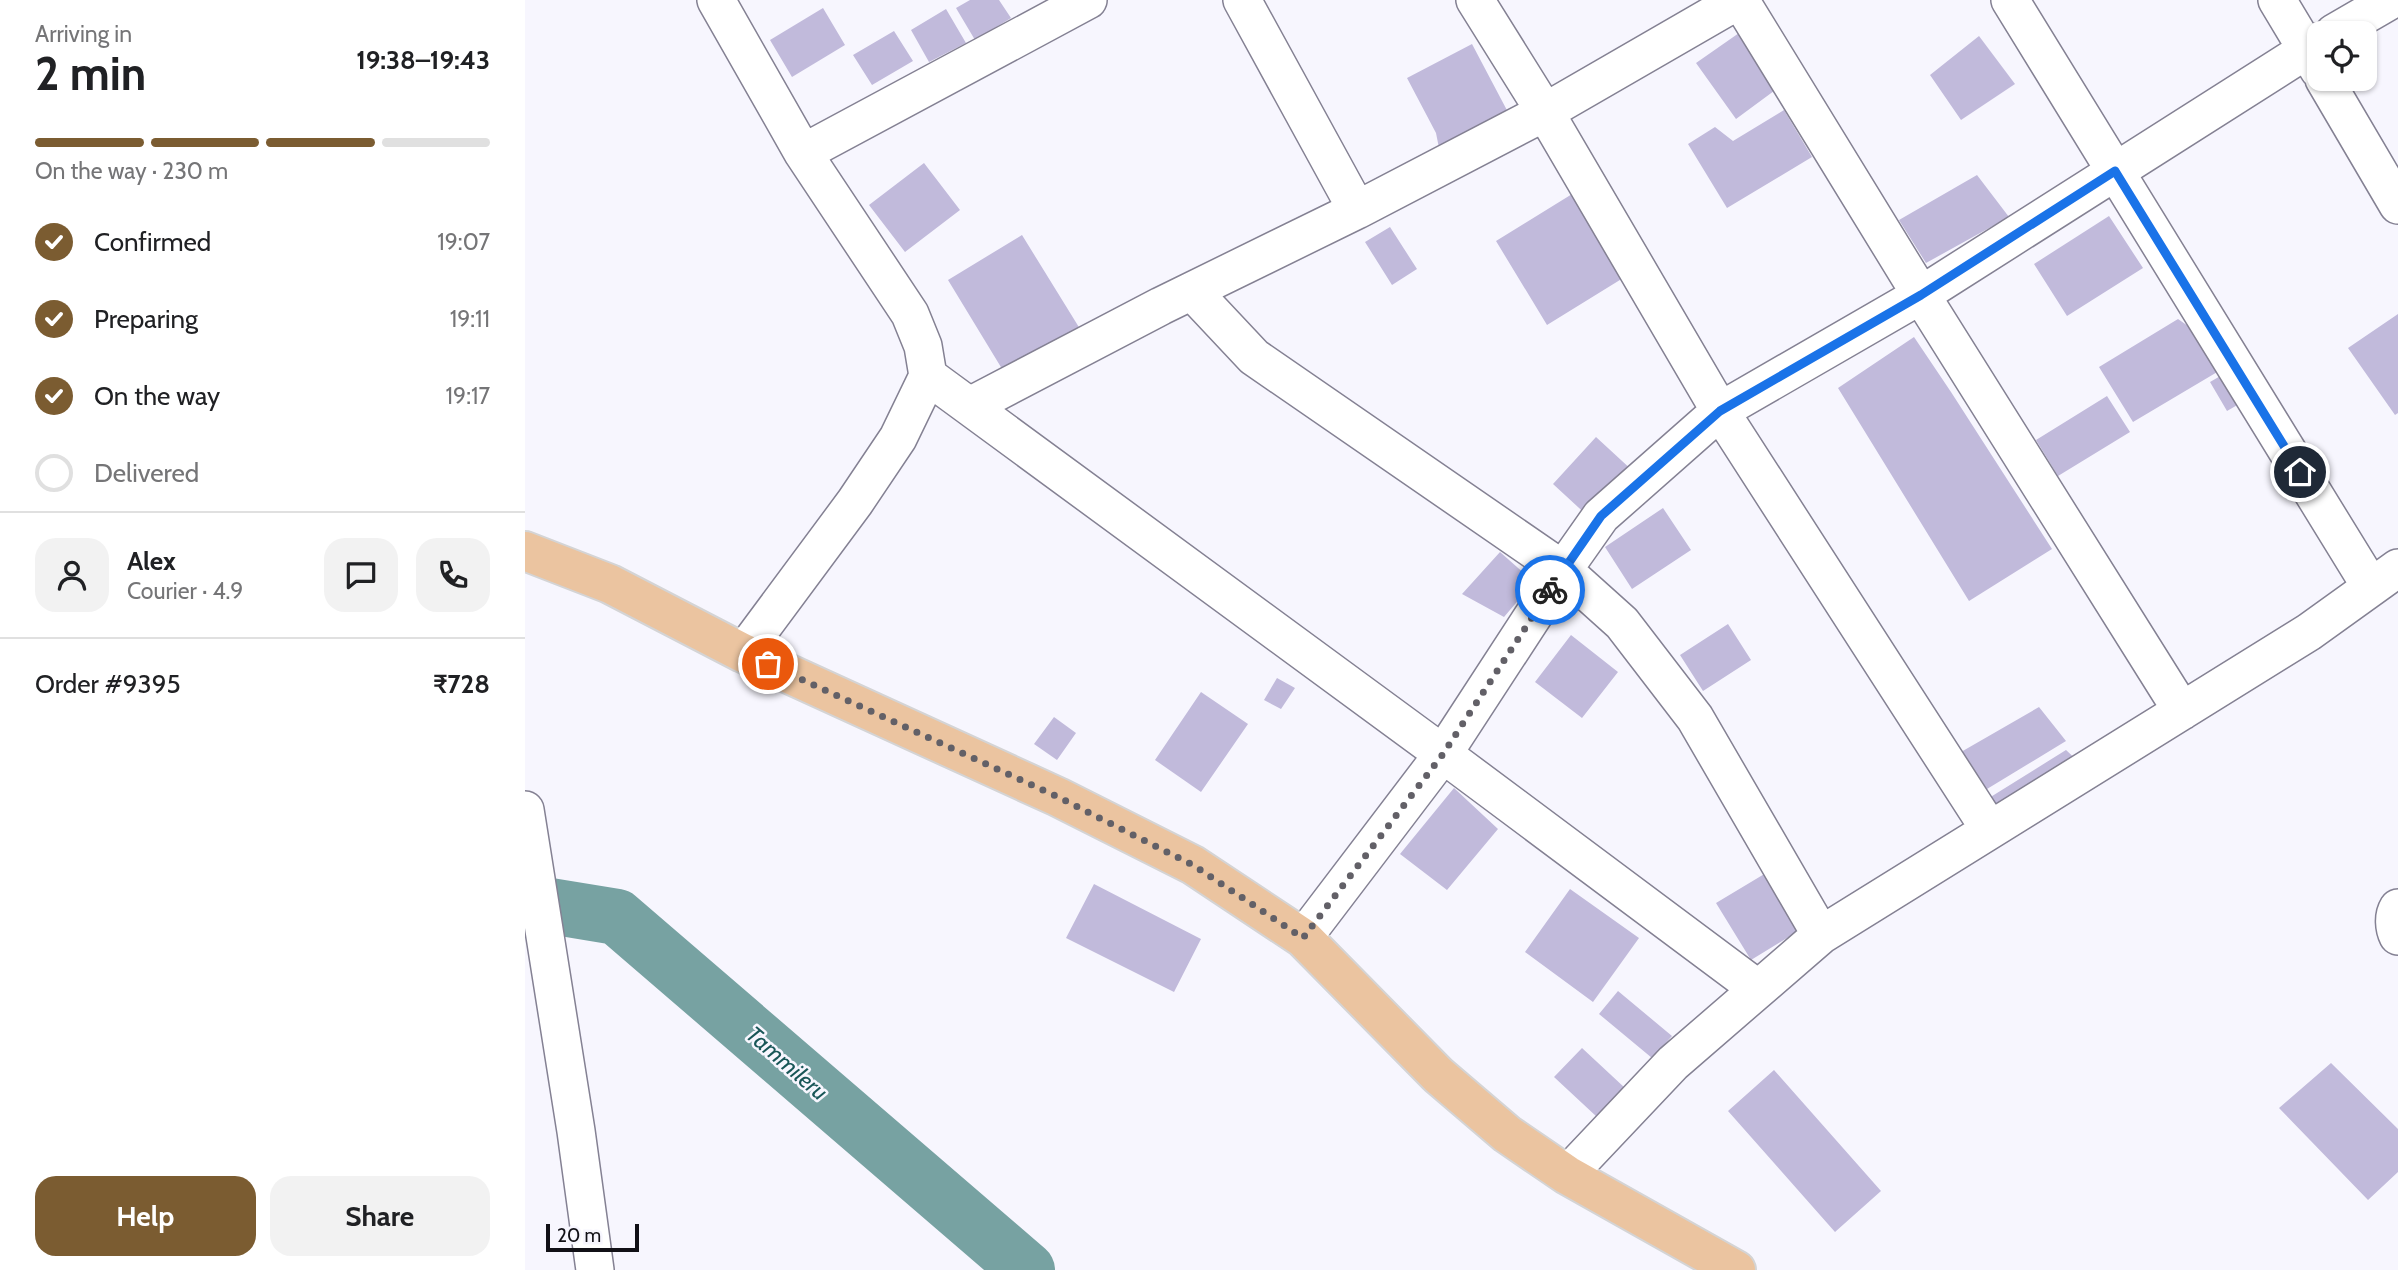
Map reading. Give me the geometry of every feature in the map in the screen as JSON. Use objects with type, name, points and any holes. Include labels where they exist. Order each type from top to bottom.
[{"type":"main road","points":[[525,551],[610,584],[743,653],[1058,797],[1193,865],[1303,938],[1438,1075],[1507,1133],[1567,1175],[1736,1270]]},
{"type":"street","points":[[716,0],[803,153],[910,314],[923,346],[928,376],[891,449],[743,653]]},
{"type":"street","points":[[803,153],[1089,0]]},
{"type":"street","points":[[1243,0],[1357,210]]},
{"type":"street","points":[[1475,0],[1545,112],[1720,411],[1990,830]]},
{"type":"street","points":[[970,407],[1545,112],[1740,0],[2182,711]]},
{"type":"street","points":[[1567,1175],[1673,1063],[1821,935],[2309,632],[2384,578],[2115,171],[2010,0]]},
{"type":"street","points":[[2277,0],[2307,38]]},
{"type":"street","points":[[2364,21],[2391,0]]},
{"type":"street","points":[[1303,938],[1443,754],[1601,516],[1720,411],[1921,295],[2115,171],[2307,62]]},
{"type":"street","points":[[2339,91],[2398,205]]},
{"type":"street","points":[[1192,291],[1254,357],[1563,570],[1622,623],[1695,718],[1821,935]]},
{"type":"street","points":[[928,376],[1758,989]]},
{"type":"street","points":[[528,825],[576,1131],[594,1270]]},
{"type":"street","points":[[2398,908],[2395,922],[2398,936]]},
{"type":"building","points":[[970,0],[999,0],[1011,18],[975,40],[956,8]]},
{"type":"building","points":[[823,8],[845,45],[792,77],[770,40]]},
{"type":"building","points":[[946,9],[966,43],[929,62],[911,30]]},
{"type":"building","points":[[894,31],[913,61],[872,85],[853,55]]},
{"type":"building","points":[[1739,33],[1778,88],[1736,119],[1696,63]]},
{"type":"building","points":[[1979,36],[2015,84],[1961,120],[1930,75]]},
{"type":"building","points":[[1472,44],[1510,116],[1440,153],[1436,133],[1407,78]]},
{"type":"building","points":[[1784,110],[1812,157],[1727,208],[1688,144],[1715,127],[1733,141]]},
{"type":"building","points":[[924,163],[960,210],[905,252],[869,205]]},
{"type":"building","points":[[1977,175],[2009,217],[1926,263],[1899,220]]},
{"type":"building","points":[[1577,191],[1628,275],[1547,325],[1496,241]]},
{"type":"building","points":[[2109,216],[2143,268],[2067,316],[2034,264]]},
{"type":"building","points":[[1390,227],[1417,269],[1392,285],[1365,242]]},
{"type":"building","points":[[1022,235],[1085,337],[1010,382],[948,280]]},
{"type":"building","points":[[2398,314],[2398,413],[2395,415],[2348,348]]},
{"type":"building","points":[[2178,319],[2188,326],[2201,328],[2224,368],[2133,422],[2099,367]]},
{"type":"building","points":[[1914,337],[2052,549],[1969,601],[1838,388]]},
{"type":"building","points":[[2229,371],[2246,400],[2227,411],[2210,382]]},
{"type":"building","points":[[2107,396],[2130,432],[2058,476],[2036,440]]},
{"type":"building","points":[[1596,437],[1634,472],[1591,519],[1553,484]]},
{"type":"building","points":[[1663,508],[1691,550],[1632,589],[1605,547]]},
{"type":"building","points":[[1500,552],[1534,582],[1504,617],[1462,594]]},
{"type":"building","points":[[1728,624],[1751,660],[1703,691],[1680,655]]},
{"type":"building","points":[[1571,635],[1618,672],[1582,718],[1535,682]]},
{"type":"building","points":[[1277,678],[1295,688],[1281,709],[1264,700]]},
{"type":"building","points":[[1201,692],[1248,724],[1201,792],[1155,760]]},
{"type":"building","points":[[2039,707],[2066,741],[1987,789],[1961,752]]},
{"type":"building","points":[[1054,717],[1076,733],[1057,760],[1034,744]]},
{"type":"building","points":[[2066,750],[2081,764],[2000,813],[1989,798]]},
{"type":"building","points":[[1454,788],[1498,829],[1447,890],[1400,854]]},
{"type":"building","points":[[1771,870],[1805,927],[1751,960],[1716,903]]},
{"type":"building","points":[[1094,884],[1201,939],[1174,992],[1066,938]]},
{"type":"building","points":[[1570,889],[1639,938],[1593,1002],[1525,952]]},
{"type":"building","points":[[1618,991],[1672,1036],[1652,1058],[1599,1014]]},
{"type":"building","points":[[1582,1048],[1625,1088],[1597,1117],[1554,1077]]},
{"type":"building","points":[[2331,1063],[2398,1129],[2398,1172],[2368,1200],[2279,1108]]},
{"type":"building","points":[[1774,1070],[1881,1191],[1835,1232],[1728,1111]]},
{"type":"waterway","name":"Tammileru","points":[[525,902],[617,917],[1027,1270]]},
{"type":"way so far","points":[[768,664],[1058,797],[1193,865],[1303,938],[1443,754],[1550,590]]},
{"type":"route","points":[[1550,590],[1601,516],[1720,411],[1921,295],[2115,171],[2300,472]]}]
